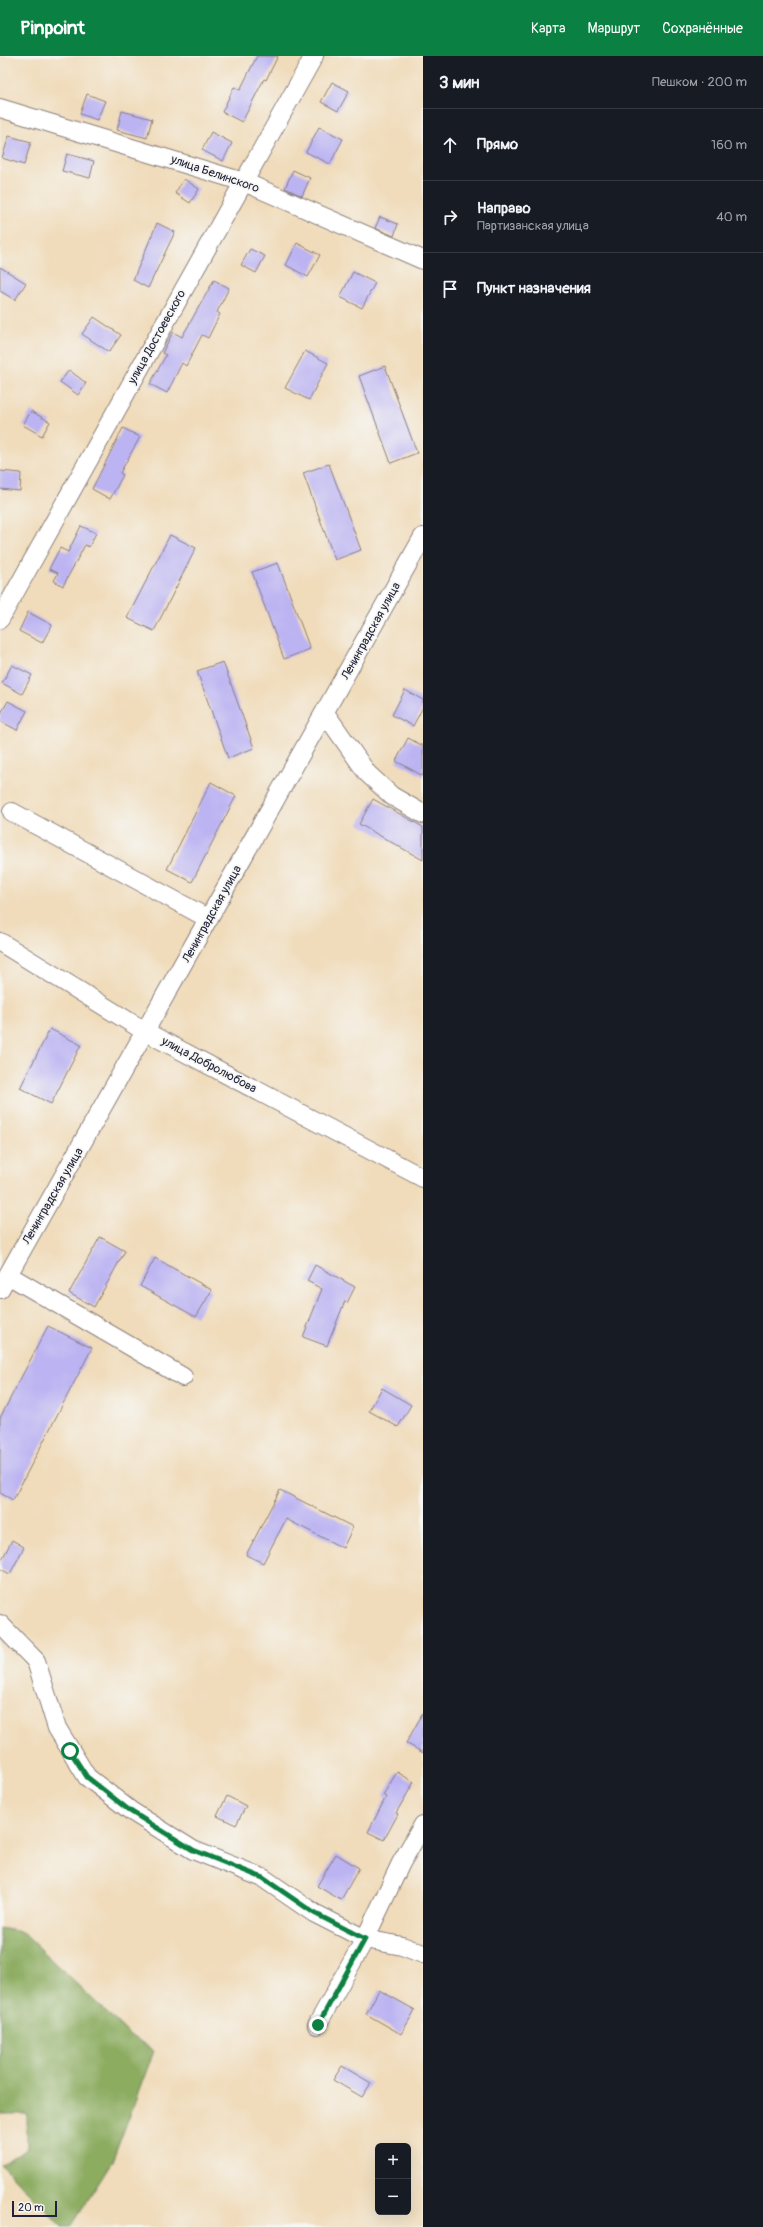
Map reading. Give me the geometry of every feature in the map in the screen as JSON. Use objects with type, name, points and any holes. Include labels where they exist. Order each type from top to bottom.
[{"type":"street","name":"улица Достоевского","points":[[0,619],[314,56]]},
{"type":"street","name":"улица Белинского","points":[[0,108],[244,182],[423,260]]},
{"type":"street","name":"Ленинградская улица","points":[[4,1282],[146,1032],[423,537]]},
{"type":"street","points":[[325,713],[367,773],[392,796],[423,814]]},
{"type":"street","points":[[12,812],[209,919]]},
{"type":"street","name":"улица Добролюбова","points":[[0,942],[146,1032],[423,1178]]},
{"type":"street","points":[[4,1282],[183,1378]]},
{"type":"street","points":[[0,1624],[36,1661],[57,1728],[87,1777],[130,1811],[193,1850],[263,1878],[314,1913],[365,1939],[402,1946],[423,1954]]},
{"type":"street","points":[[318,2025],[365,1939],[401,1862],[423,1825]]},
{"type":"green space","points":[[0,1928],[22,1932],[128,2033],[154,2051],[112,2162],[71,2227],[62,2227],[2,2165],[27,2148],[27,2114],[0,2114]]},
{"type":"building","points":[[257,56],[278,56],[266,80],[264,79],[242,122],[222,112],[234,87],[240,90]]},
{"type":"building","points":[[332,82],[349,91],[338,111],[321,102]]},
{"type":"building","points":[[87,94],[105,101],[97,120],[80,114]]},
{"type":"building","points":[[122,111],[152,119],[147,138],[117,130]]},
{"type":"building","points":[[319,127],[343,139],[330,164],[306,152]]},
{"type":"building","points":[[211,132],[232,143],[223,161],[202,150]]},
{"type":"building","points":[[9,136],[31,142],[24,165],[2,158]]},
{"type":"building","points":[[67,154],[94,161],[90,178],[62,171]]},
{"type":"building","points":[[293,170],[310,178],[302,196],[285,188]]},
{"type":"building","points":[[184,179],[199,189],[190,203],[175,193]]},
{"type":"building","points":[[380,217],[398,224],[394,236],[375,228]]},
{"type":"building","points":[[157,223],[175,232],[148,288],[133,280]]},
{"type":"building","points":[[297,243],[320,255],[308,277],[286,265]]},
{"type":"building","points":[[250,249],[265,256],[256,273],[241,265]]},
{"type":"building","points":[[0,267],[26,283],[15,300],[0,291]]},
{"type":"building","points":[[353,272],[375,283],[362,308],[340,297]]},
{"type":"building","points":[[214,280],[229,288],[217,312],[220,314],[208,338],[202,335],[186,366],[182,363],[167,393],[150,384],[166,355],[162,353],[173,332],[182,337]]},
{"type":"building","points":[[94,317],[121,335],[109,352],[82,334]]},
{"type":"building","points":[[305,351],[328,363],[309,400],[285,388]]},
{"type":"building","points":[[385,366],[417,453],[391,463],[359,376]]},
{"type":"building","points":[[69,370],[86,383],[78,395],[60,382]]},
{"type":"building","points":[[31,411],[50,422],[42,436],[23,425]]},
{"type":"building","points":[[123,428],[140,437],[120,473],[123,475],[110,499],[92,489]]},
{"type":"building","points":[[329,464],[361,550],[335,560],[303,473]]},
{"type":"building","points":[[0,471],[21,473],[20,491],[0,489]]},
{"type":"building","points":[[81,526],[96,533],[89,547],[85,545],[63,586],[54,581],[58,573],[49,569],[60,548],[68,552]]},
{"type":"building","points":[[170,535],[196,548],[154,631],[127,618]]},
{"type":"building","points":[[278,563],[310,649],[284,659],[252,572]]},
{"type":"building","points":[[28,612],[52,625],[42,643],[19,631]]},
{"type":"building","points":[[223,662],[254,748],[228,758],[197,671]]},
{"type":"building","points":[[12,665],[32,675],[22,694],[2,683]]},
{"type":"building","points":[[405,690],[423,700],[423,707],[413,726],[392,715]]},
{"type":"building","points":[[8,701],[27,711],[17,730],[0,721],[0,715]]},
{"type":"building","points":[[408,738],[423,746],[423,776],[396,761]]},
{"type":"building","points":[[211,782],[236,796],[192,882],[167,869]]},
{"type":"building","points":[[373,799],[423,827],[423,860],[359,824]]},
{"type":"building","points":[[50,1029],[81,1045],[51,1104],[20,1088]]},
{"type":"building","points":[[100,1237],[125,1251],[94,1307],[69,1293]]},
{"type":"building","points":[[155,1258],[212,1290],[196,1317],[140,1286]]},
{"type":"building","points":[[315,1265],[355,1287],[347,1303],[345,1301],[327,1346],[303,1337],[322,1289],[307,1281]]},
{"type":"building","points":[[48,1326],[92,1348],[13,1500],[0,1493],[0,1418]]},
{"type":"building","points":[[382,1388],[411,1405],[398,1427],[369,1411]]},
{"type":"building","points":[[280,1490],[353,1527],[343,1548],[286,1519],[263,1563],[246,1555]]},
{"type":"building","points":[[12,1540],[24,1547],[10,1574],[0,1569],[0,1563]]},
{"type":"building","points":[[423,1713],[423,1753],[406,1743]]},
{"type":"building","points":[[397,1772],[414,1782],[396,1813],[398,1814],[384,1840],[368,1832],[386,1797],[383,1795]]},
{"type":"building","points":[[227,1796],[246,1806],[236,1825],[217,1816]]},
{"type":"building","points":[[336,1854],[359,1868],[341,1900],[317,1886]]},
{"type":"building","points":[[379,1990],[415,2010],[401,2034],[366,2014]]},
{"type":"building","points":[[342,2066],[371,2083],[362,2097],[333,2080]]},
{"type":"route","points":[[70,1751],[87,1777],[130,1811],[193,1850],[263,1878],[314,1913],[365,1939],[318,2025]]}]
